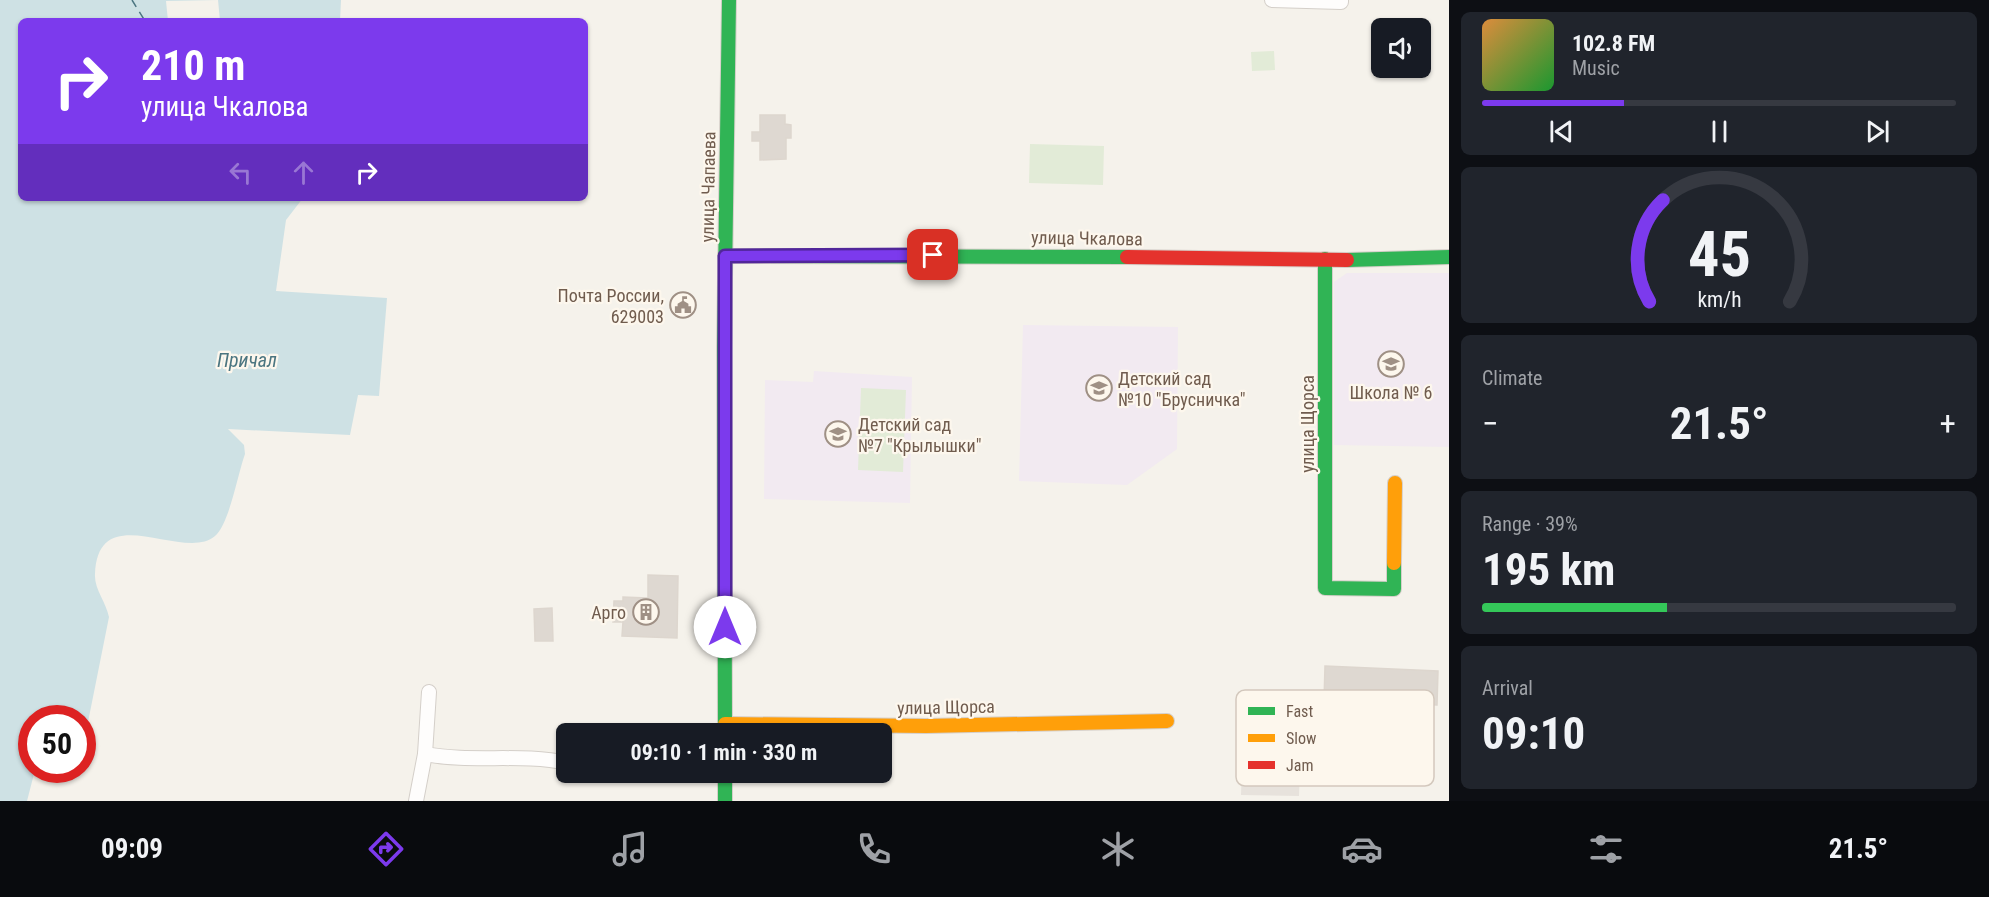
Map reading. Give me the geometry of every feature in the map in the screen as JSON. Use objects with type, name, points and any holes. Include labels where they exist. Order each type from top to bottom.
[{"type":"street","name":"улица Чапаева","points":[[725,723],[725,256],[729,0]]},
{"type":"street","points":[[1272,0],[1341,2],[1341,0]]},
{"type":"street","name":"улица Чкалова","points":[[725,256],[1031,255],[1324,259],[1449,257]]},
{"type":"street","name":"улица Щорса","points":[[1324,259],[1325,588],[1394,589],[1395,483]]},
{"type":"street","points":[[416,801],[425,754],[429,692]]},
{"type":"street","name":"улица Щорса","points":[[892,727],[1167,721]]},
{"type":"street","points":[[425,754],[449,759],[556,761]]},
{"type":"street","points":[[725,783],[725,801]]},
{"type":"shaded area","name":"Школа № 6","points":[[1347,273],[1449,273],[1449,447],[1334,445],[1334,282]]},
{"type":"shaded area","name":"Детский сад №10 \"Брусничка\"","points":[[1023,325],[1178,327],[1177,449],[1127,485],[1019,481]]},
{"type":"shaded area","name":"Детский сад №7 \"Крылышки\"","points":[[814,371],[912,377],[910,503],[764,499],[765,380],[813,382]]},
{"type":"shaded area","points":[[1241,786],[1299,786],[1299,796],[1241,795]]},
{"type":"green space","points":[[1274,51],[1275,70],[1252,71],[1251,52]]},
{"type":"green space","points":[[1030,144],[1104,146],[1103,185],[1029,183]]},
{"type":"green space","points":[[861,388],[906,390],[903,472],[858,470]]},
{"type":"water","name":"Причал","points":[[0,0],[341,0],[340,18],[18,18],[18,201],[301,201],[286,220],[276,291],[387,298],[379,396],[358,395],[350,435],[228,429],[244,445],[245,454],[225,521],[215,536],[201,542],[184,542],[126,535],[111,539],[100,551],[95,580],[109,617],[91,705],[18,705],[18,783],[32,783],[27,801],[0,801]]},
{"type":"pier","points":[[218,0],[220,18],[168,18],[166,1]]},
{"type":"building","points":[[760,115],[785,115],[785,124],[791,125],[791,138],[786,138],[786,159],[760,160],[760,141],[752,141],[752,132],[760,132]]},
{"type":"building","name":"Арго","points":[[648,575],[678,576],[677,638],[622,636],[623,622],[613,622],[614,601],[623,601],[623,597],[648,598]]},
{"type":"building","points":[[552,608],[553,641],[535,641],[534,609]]},
{"type":"building","points":[[1325,666],[1438,671],[1437,705],[1434,705],[1434,690],[1324,690]]},
{"type":"ferry route","points":[[132,0],[143,18]]},
{"type":"traffic: fast","points":[[725,723],[724,347],[729,0]]},
{"type":"traffic: fast","points":[[725,256],[1127,257]]},
{"type":"traffic: fast","points":[[1347,260],[1449,257]]},
{"type":"traffic: fast","points":[[1325,259],[1325,588],[1394,589],[1394,563]]},
{"type":"traffic: fast","points":[[725,783],[725,801]]},
{"type":"traffic: slow","points":[[1394,563],[1395,483]]},
{"type":"traffic: slow","points":[[892,726],[1167,721]]},
{"type":"traffic: jam","points":[[1127,257],[1347,260]]},
{"type":"place","name":"Почта России, 629003","points":[[683,305]]},
{"type":"place","name":"Школа № 6","points":[[1391,364]]},
{"type":"place","name":"Детский сад №10 \"Брусничка\"","points":[[1099,388]]},
{"type":"place","name":"Детский сад №7 \"Крылышки\"","points":[[838,434]]},
{"type":"place","name":"Арго","points":[[646,612]]},
{"type":"route","points":[[725,627],[725,256],[933,255]]}]
